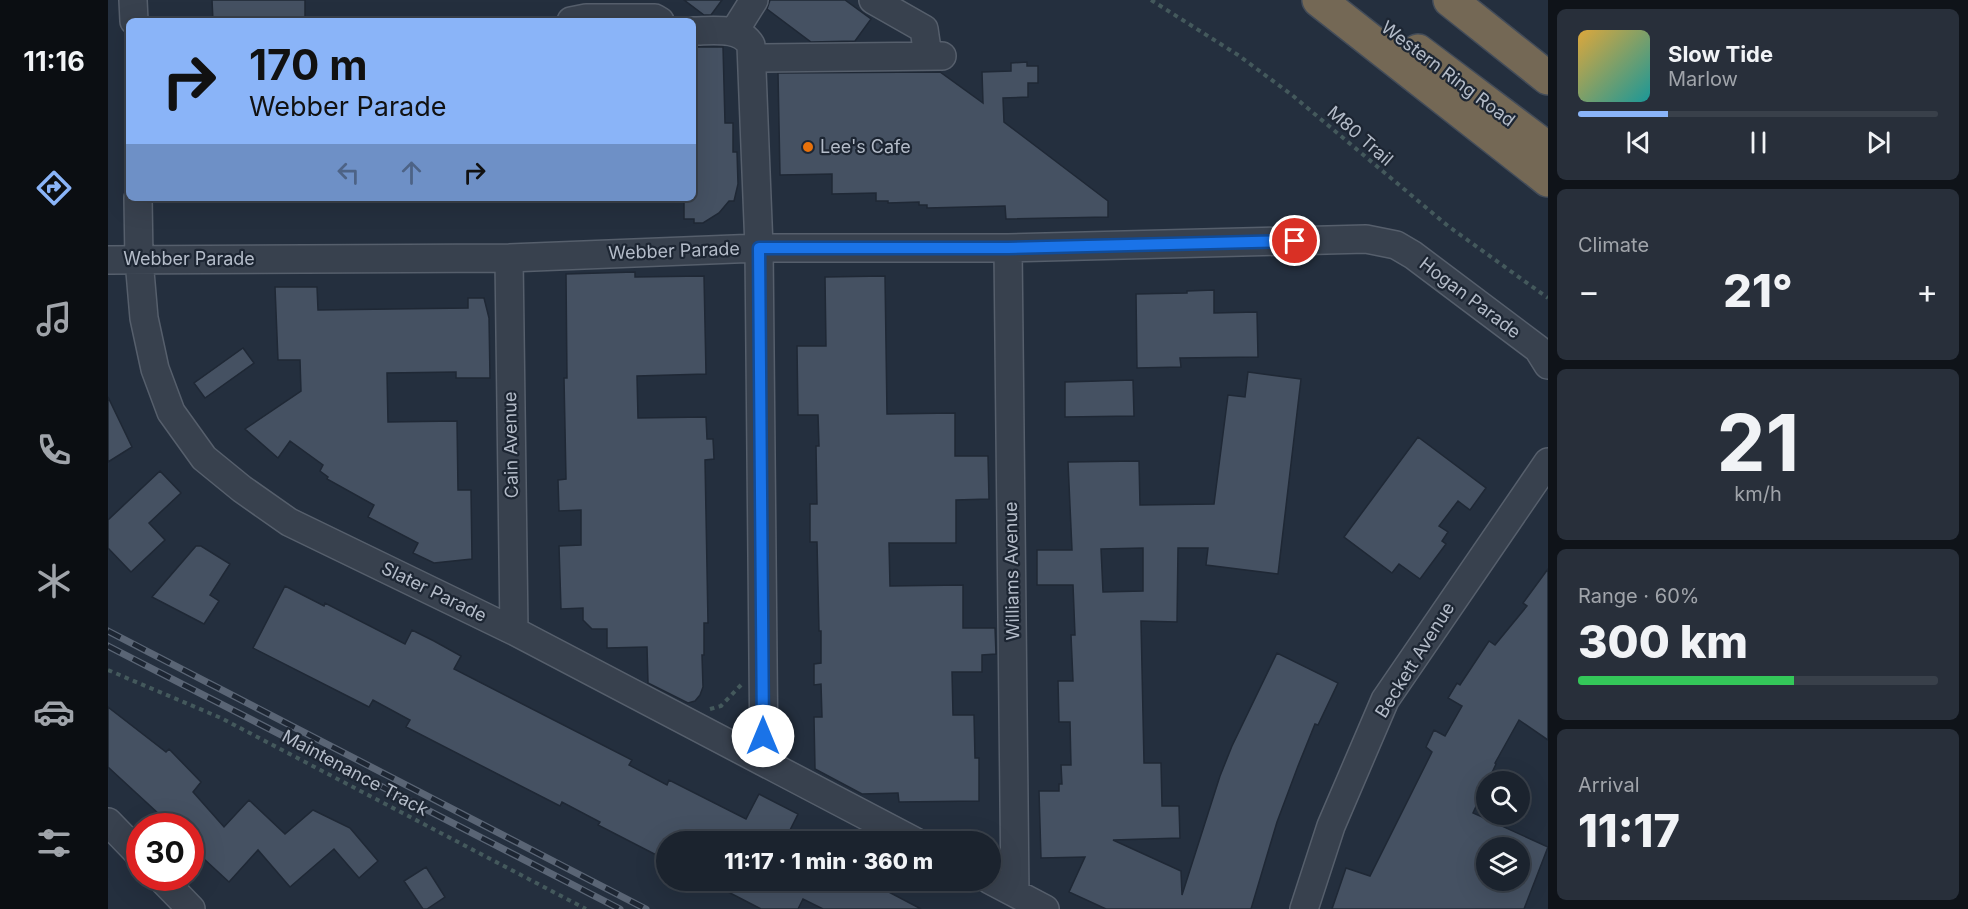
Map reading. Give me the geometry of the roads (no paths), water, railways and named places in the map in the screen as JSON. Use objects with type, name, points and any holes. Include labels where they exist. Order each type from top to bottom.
[{"type":"highway","points":[[1319,0],[1548,180]]},
{"type":"highway","name":"Western Ring Road","points":[[1348,0],[1548,149]]},
{"type":"highway","points":[[1452,0],[1548,66]]},
{"type":"highway","points":[[1452,0],[1548,78]]},
{"type":"street","points":[[133,0],[134,18]]},
{"type":"street","points":[[734,32],[754,0]]},
{"type":"street","points":[[752,58],[935,56],[924,29],[873,0]]},
{"type":"street","points":[[581,13],[655,18]]},
{"type":"street","points":[[696,31],[734,32],[746,37],[751,45],[759,248],[764,761]]},
{"type":"street","name":"Slater Parade","points":[[138,201],[139,260],[144,318],[155,369],[171,412],[204,458],[242,489],[289,522],[514,631],[895,831]]},
{"type":"street","name":"Webber Parade","points":[[108,260],[509,258],[759,248],[1008,248],[1366,239],[1385,241]]},
{"type":"street","name":"Hogan Parade","points":[[1385,241],[1396,244],[1413,255],[1538,349],[1548,365]]},
{"type":"street","name":"Williams Avenue","points":[[1008,248],[1015,894]]},
{"type":"street","name":"Cain Avenue","points":[[509,258],[514,631]]},
{"type":"street","name":"Beckett Avenue","points":[[1304,909],[1331,826],[1385,700],[1548,462]]},
{"type":"street","points":[[108,822],[126,841]]},
{"type":"street","points":[[1001,886],[1045,909]]},
{"type":"street","points":[[174,891],[191,909]]},
{"type":"railway","points":[[108,631],[646,909]]},
{"type":"railway","points":[[108,646],[620,909]]},
{"type":"place","name":"Lee's Cafe","points":[[808,147]]}]
